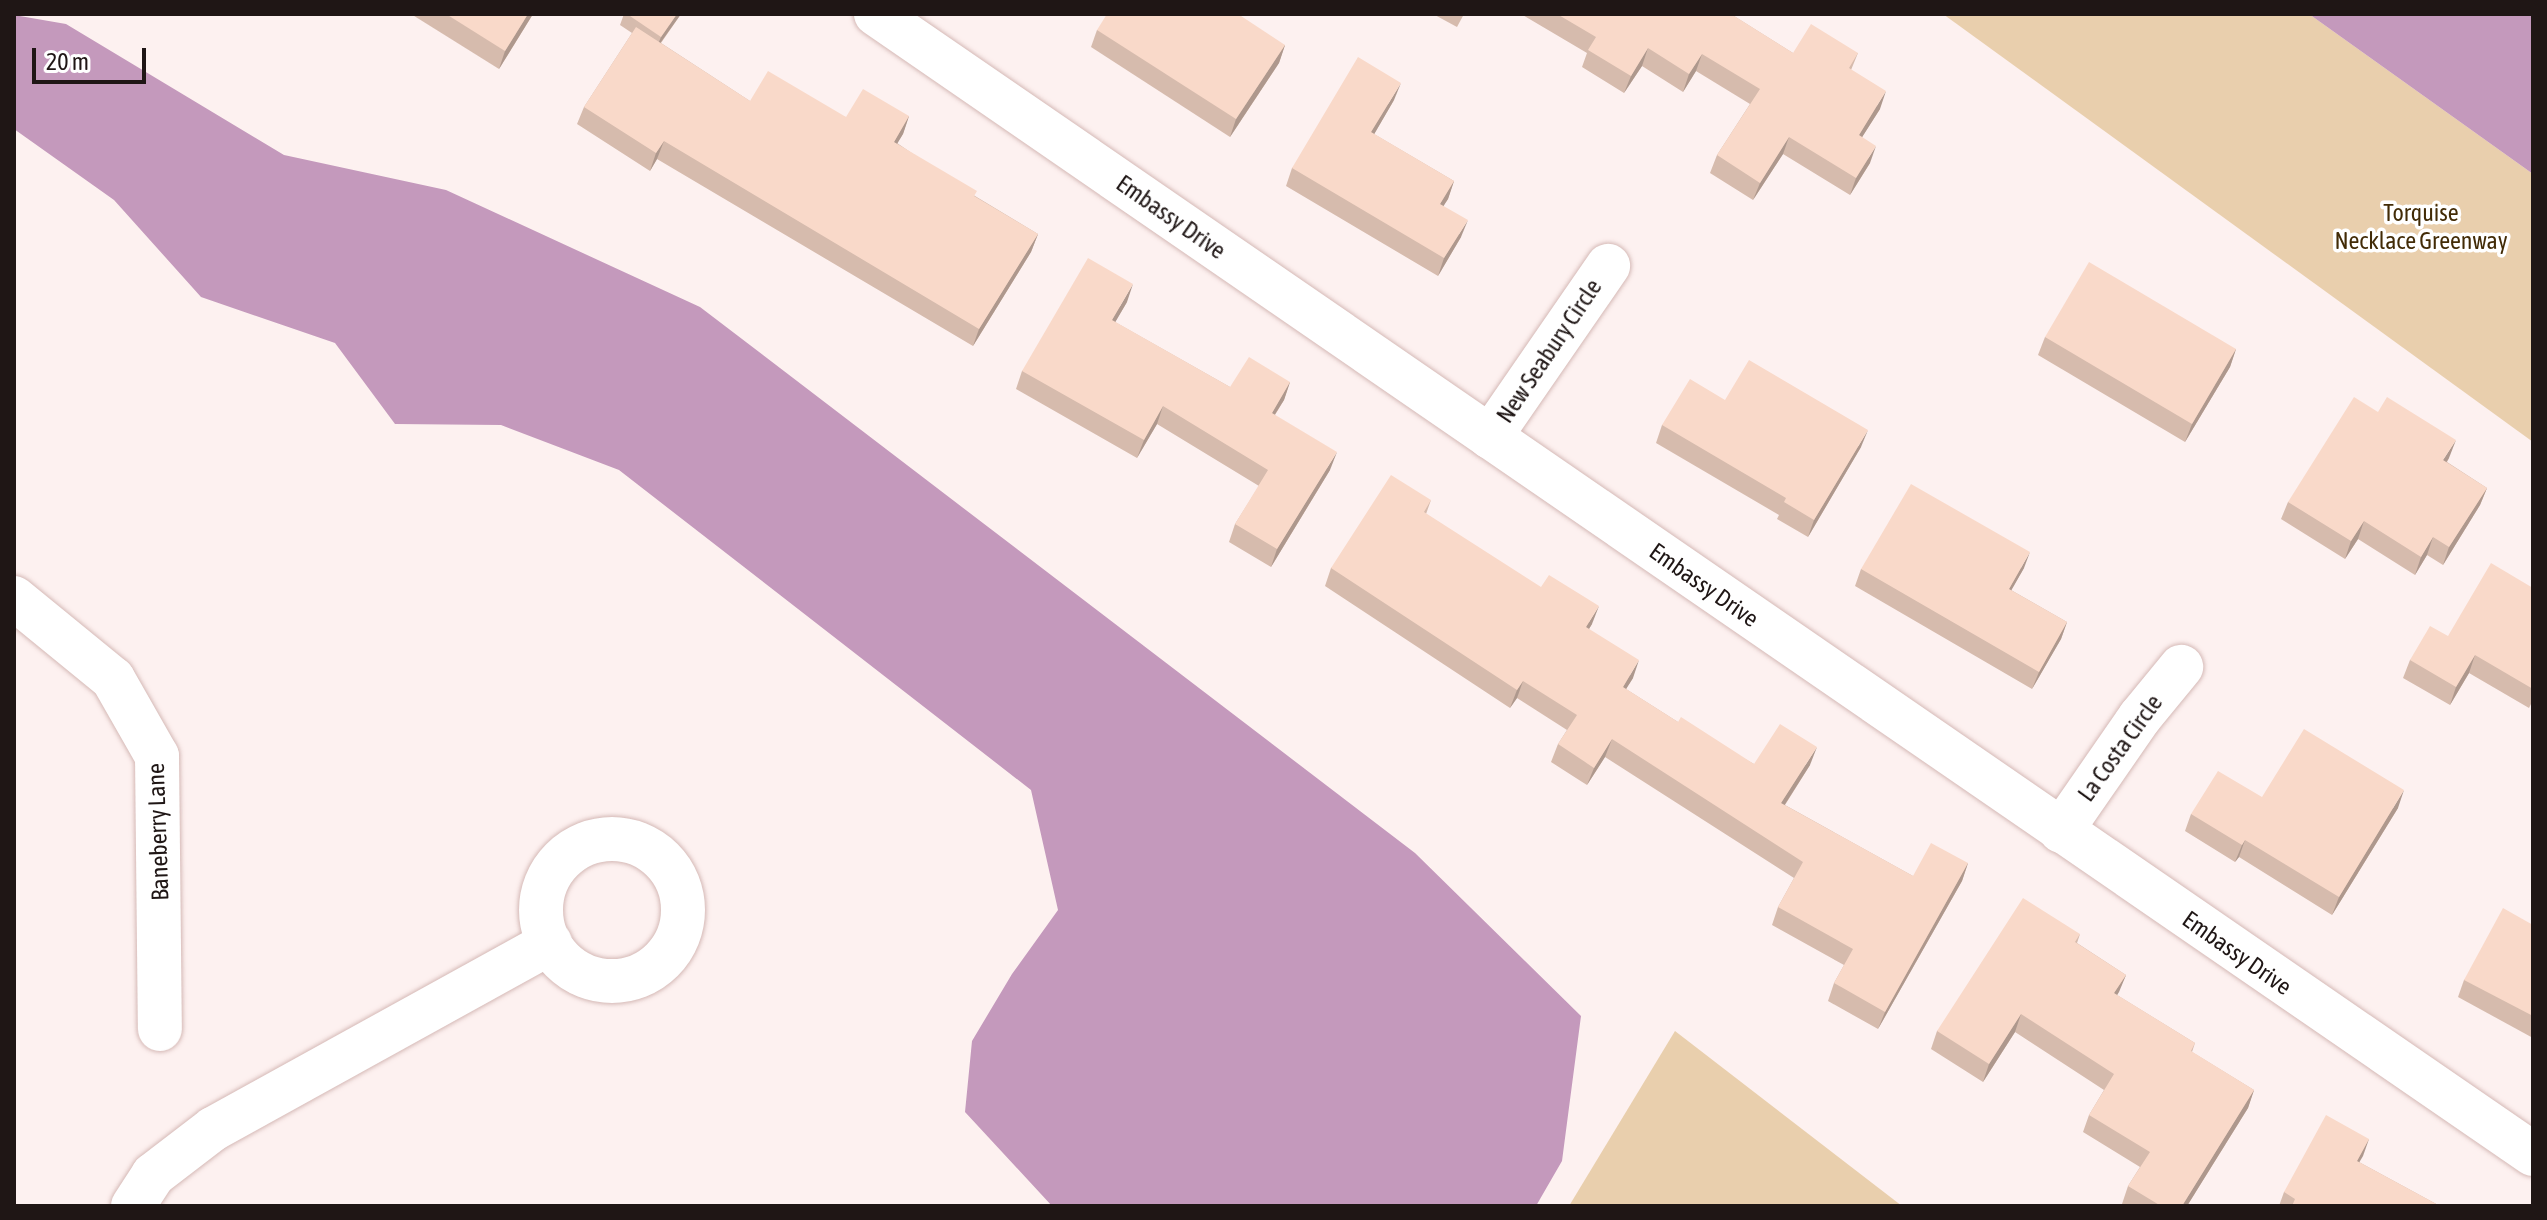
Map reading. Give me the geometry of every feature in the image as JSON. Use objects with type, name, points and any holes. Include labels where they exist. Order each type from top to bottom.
[{"type":"street","name":"Embassy Drive","points":[[876,14],[929,28],[1490,437],[2533,1154]]},
{"type":"street","name":"New Seabury Circle","points":[[1490,437],[1608,266]]},
{"type":"street","name":"Baneberry Lane","points":[[14,598],[113,679],[157,756],[160,1029]]},
{"type":"street","name":"La Costa Circle","points":[[2061,831],[2140,717],[2181,667]]},
{"type":"street","points":[[133,1206],[153,1175],[213,1129],[550,943]]},
{"type":"green space","name":"Torquise Necklace Greenway","points":[[1943,14],[2309,14],[2533,174],[2533,442]]},
{"type":"green space","points":[[1675,1031],[1902,1206],[1569,1206]]},
{"type":"shaded area","points":[[2309,14],[2533,14],[2533,174]]},
{"type":"shaded area","points":[[14,15],[66,24],[284,155],[446,190],[700,307],[1415,853],[1581,1016],[1562,1161],[1536,1206],[1052,1206],[965,1112],[972,1041],[1012,974],[1058,910],[1031,790],[619,470],[501,425],[395,424],[335,343],[201,297],[114,200],[14,129]]},
{"type":"building","points":[[446,14],[528,14],[505,51]]},
{"type":"building","points":[[627,14],[677,14],[661,37]]},
{"type":"building","points":[[1107,14],[1238,14],[1285,45],[1236,119],[1097,30]]},
{"type":"building","points":[[1557,14],[1731,14],[1793,53],[1811,24],[1858,53],[1849,68],[1886,91],[1859,135],[1876,146],[1856,178],[1789,137],[1760,183],[1717,155],[1760,89],[1702,54],[1689,74],[1648,48],[1631,76],[1588,50],[1596,37]]},
{"type":"building","points":[[636,27],[750,101],[768,71],[846,117],[863,89],[909,116],[894,142],[977,191],[974,196],[1038,234],[979,329],[664,141],[656,153],[584,107]]},
{"type":"building","points":[[1358,57],[1401,83],[1371,132],[1454,181],[1440,204],[1468,220],[1444,258],[1292,168]]},
{"type":"building","points":[[1088,258],[1133,284],[1112,320],[1230,387],[1249,357],[1290,382],[1272,413],[1337,452],[1277,549],[1235,524],[1268,470],[1163,406],[1144,440],[1022,371]]},
{"type":"building","points":[[2089,262],[2236,349],[2192,424],[2045,337]]},
{"type":"building","points":[[1749,360],[1868,430],[1814,520],[1784,502],[1786,498],[1662,425],[1690,379],[1725,400]]},
{"type":"building","points":[[2354,397],[2378,412],[2387,397],[2456,440],[2443,460],[2487,488],[2449,547],[2433,537],[2421,557],[2364,521],[2351,541],[2288,502]]},
{"type":"building","points":[[1391,475],[1431,500],[1424,512],[1541,587],[1549,575],[1599,606],[1586,627],[1639,660],[1623,687],[1678,722],[1681,717],[1754,764],[1780,724],[1817,747],[1781,803],[1913,876],[1931,843],[1968,863],[1885,1012],[1834,983],[1853,949],[1778,907],[1803,862],[1612,739],[1594,768],[1558,744],[1577,715],[1523,681],[1517,690],[1331,568]]},
{"type":"building","points":[[1911,484],[2030,552],[2009,589],[2067,622],[2039,672],[1861,569]]},
{"type":"building","points":[[2491,563],[2533,588],[2533,689],[2475,655],[2456,687],[2410,660],[2430,626],[2448,636]]},
{"type":"building","points":[[2304,729],[2404,790],[2339,897],[2245,840],[2242,845],[2191,814],[2218,771],[2262,797]]},
{"type":"building","points":[[2023,898],[2080,934],[2075,942],[2126,975],[2114,993],[2195,1043],[2191,1051],[2254,1090],[2182,1206],[2161,1206],[2128,1186],[2150,1152],[2089,1115],[2114,1074],[2021,1014],[1989,1064],[1937,1031]]},
{"type":"building","points":[[2503,908],[2533,925],[2533,1016],[2464,980]]},
{"type":"building","points":[[2326,1115],[2369,1139],[2357,1161],[2440,1206],[2292,1206],[2295,1199],[2284,1192]]}]
